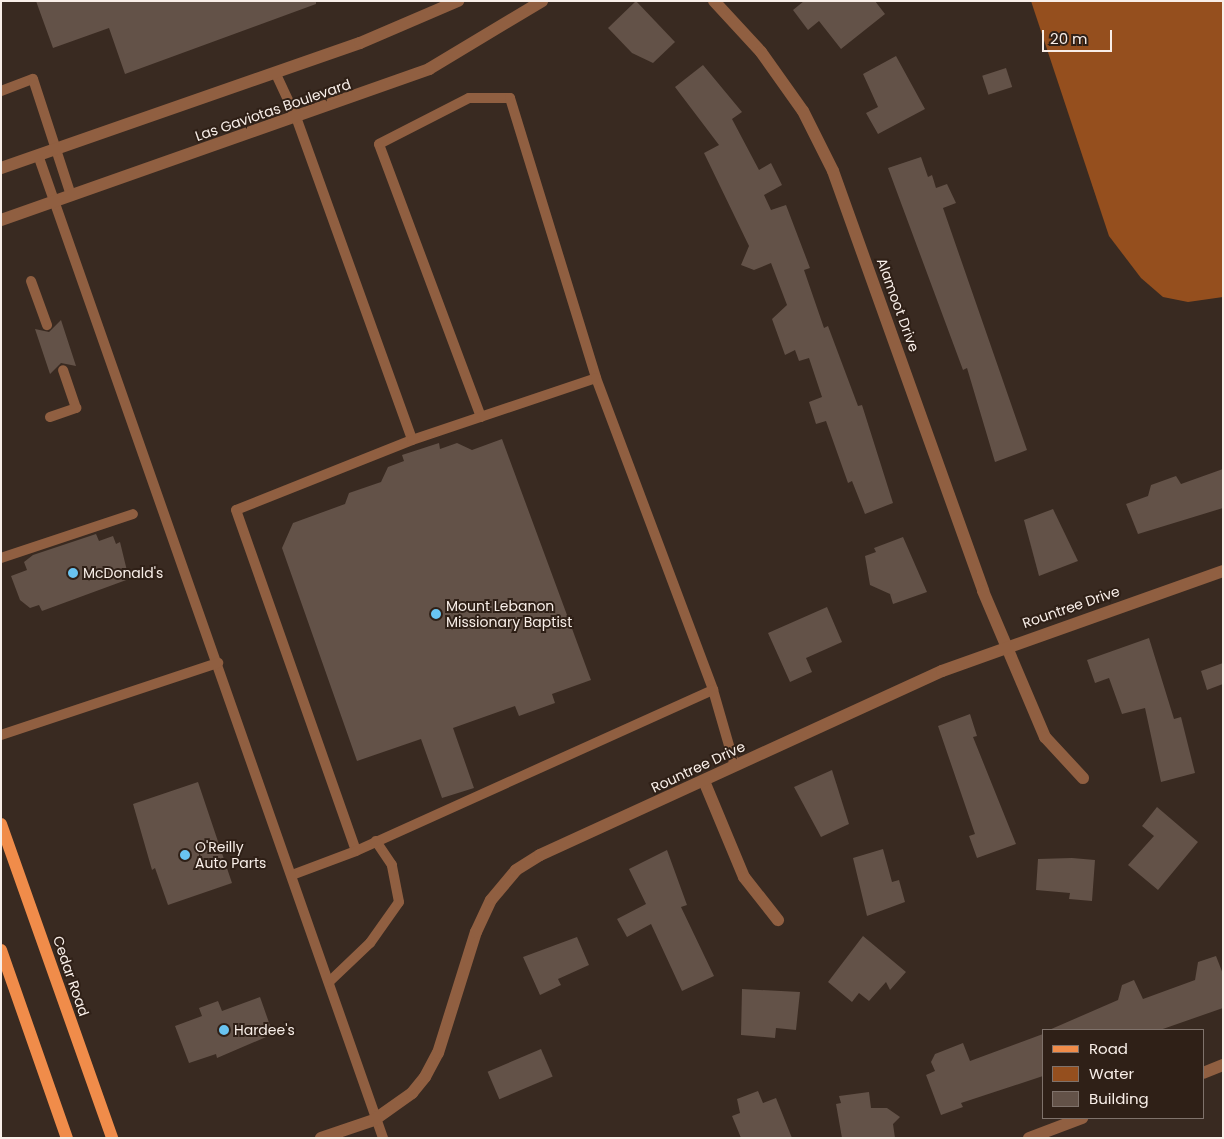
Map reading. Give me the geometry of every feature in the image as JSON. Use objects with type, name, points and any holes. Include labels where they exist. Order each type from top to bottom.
[{"type":"main road","name":"Cedar Road","points":[[1,824],[112,1138]]},
{"type":"main road","points":[[1,950],[68,1138]]},
{"type":"street","points":[[1,168],[275,72],[458,1]]},
{"type":"street","name":"Las Gaviotas Boulevard","points":[[1,220],[296,118],[429,69],[542,1]]},
{"type":"street","name":"Alamoot Drive","points":[[714,1],[761,52],[803,111],[833,171],[983,591],[1045,737],[1083,778]]},
{"type":"street","name":"Rountree Drive","points":[[321,1138],[374,1120],[412,1093],[429,1069],[476,932],[491,900],[516,870],[540,854],[1007,645],[1223,570]]},
{"type":"street","points":[[704,781],[744,877],[778,920]]},
{"type":"street","points":[[1204,1073],[1223,1065]]},
{"type":"street","points":[[1029,1138],[1079,1119]]},
{"type":"lane","points":[[275,72],[296,118],[412,440]]},
{"type":"lane","points":[[1,91],[33,79],[71,195]]},
{"type":"lane","points":[[481,417],[379,144],[468,98],[510,98],[596,378],[713,690],[735,766]]},
{"type":"lane","points":[[38,155],[292,875],[374,1120],[383,1138]]},
{"type":"lane","points":[[31,281],[47,325]]},
{"type":"lane","points":[[50,417],[76,408],[63,370]]},
{"type":"lane","points":[[356,851],[236,510],[412,440],[596,378]]},
{"type":"lane","points":[[1,558],[133,514]]},
{"type":"lane","points":[[1,735],[218,663]]},
{"type":"lane","points":[[292,875],[356,851],[713,690]]},
{"type":"lane","points":[[329,982],[370,943],[399,902],[392,865],[376,841]]},
{"type":"water","points":[[1031,1],[1223,1],[1223,297],[1188,302],[1163,297],[1141,278],[1109,236]]},
{"type":"building","points":[[36,1],[316,1],[316,4],[125,74],[109,28],[53,48]]},
{"type":"building","points":[[636,1],[675,42],[653,63],[632,53],[608,28]]},
{"type":"building","points":[[804,1],[875,1],[885,14],[841,49],[819,21],[808,30],[793,10]]},
{"type":"building","points":[[896,56],[925,109],[878,134],[866,113],[878,107],[863,74]]},
{"type":"building","points":[[703,65],[742,112],[732,119],[759,170],[771,163],[782,185],[764,195],[771,210],[786,205],[810,268],[804,270],[824,328],[828,326],[858,406],[862,405],[893,503],[865,514],[852,481],[848,483],[826,421],[816,424],[809,402],[822,397],[809,358],[799,361],[795,350],[785,355],[772,319],[787,305],[771,263],[754,270],[741,265],[749,246],[704,153],[719,145],[675,87]]},
{"type":"building","points":[[1006,68],[1012,87],[988,95],[982,76]]},
{"type":"building","points":[[921,157],[928,177],[932,175],[936,188],[947,184],[956,203],[943,208],[1027,450],[995,462],[967,368],[963,370],[888,168]]},
{"type":"building","points":[[61,320],[76,366],[61,363],[50,374],[35,329],[49,332]]},
{"type":"building","name":"Mount Lebanon Missionary Baptist","points":[[502,439],[591,680],[552,694],[555,703],[519,716],[515,706],[453,728],[474,788],[442,798],[421,739],[357,761],[282,548],[293,523],[345,504],[349,493],[381,482],[388,467],[404,461],[402,455],[439,443],[440,449],[457,443],[472,450]]},
{"type":"building","points":[[1223,469],[1223,508],[1138,534],[1126,504],[1148,496],[1151,485],[1176,476],[1181,484]]},
{"type":"building","points":[[1053,509],[1078,561],[1039,576],[1024,520]]},
{"type":"building","name":"McDonald's","points":[[96,534],[99,541],[113,536],[116,544],[120,542],[129,579],[42,611],[39,605],[30,608],[20,600],[11,576],[27,570],[24,562],[33,555]]},
{"type":"building","points":[[903,537],[927,592],[893,604],[890,594],[870,585],[865,556],[876,552],[874,548]]},
{"type":"building","points":[[827,607],[842,642],[806,658],[812,672],[790,682],[768,633]]},
{"type":"building","points":[[1149,638],[1174,719],[1181,717],[1195,773],[1161,782],[1145,708],[1122,714],[1109,678],[1095,683],[1087,660]]},
{"type":"building","points":[[1223,663],[1223,684],[1207,690],[1201,671]]},
{"type":"building","points":[[970,714],[977,736],[973,737],[1016,844],[977,858],[969,836],[975,834],[938,726]]},
{"type":"building","points":[[832,770],[849,824],[821,837],[794,787]]},
{"type":"building","name":"O'Reilly Auto Parts","points":[[198,782],[232,883],[168,905],[155,868],[152,870],[133,804]]},
{"type":"building","points":[[1157,807],[1198,842],[1158,890],[1128,865],[1154,836],[1142,826]]},
{"type":"building","points":[[883,849],[892,882],[899,880],[905,902],[867,916],[853,858]]},
{"type":"building","points":[[667,850],[687,905],[681,907],[714,976],[682,991],[651,924],[627,937],[617,919],[646,904],[629,869]]},
{"type":"building","points":[[1072,858],[1095,860],[1092,901],[1069,899],[1070,893],[1036,890],[1038,859]]},
{"type":"building","points":[[863,936],[906,972],[890,990],[886,982],[869,1001],[859,993],[852,1002],[828,982]]},
{"type":"building","points":[[577,937],[589,965],[558,979],[561,985],[540,995],[523,957]]},
{"type":"building","points":[[1216,956],[1223,974],[1223,1008],[1163,1029],[1051,1029],[1118,1000],[1122,985],[1134,980],[1143,999],[1195,980],[1198,962]]},
{"type":"building","points":[[742,989],[800,992],[796,1030],[776,1028],[775,1038],[741,1035]]},
{"type":"building","name":"Hardee's","points":[[260,997],[273,1034],[217,1058],[216,1054],[189,1063],[175,1026],[202,1016],[199,1008],[218,1001],[222,1011]]},
{"type":"building","points":[[1042,1034],[1042,1076],[961,1103],[963,1107],[941,1115],[926,1075],[935,1071],[931,1062],[935,1054],[963,1043],[970,1061]]},
{"type":"building","points":[[541,1049],[553,1077],[499,1099],[488,1072]]},
{"type":"building","points":[[758,1091],[763,1103],[776,1098],[792,1138],[741,1138],[732,1116],[740,1113],[737,1099]]},
{"type":"building","points":[[869,1092],[871,1108],[887,1108],[900,1117],[893,1124],[895,1138],[842,1138],[836,1104],[841,1103],[839,1096]]},
{"type":"place","name":"McDonald's","points":[[73,573]]},
{"type":"place","name":"Mount Lebanon Missionary Baptist","points":[[436,614]]},
{"type":"place","name":"O'Reilly Auto Parts","points":[[185,855]]},
{"type":"place","name":"Hardee's","points":[[224,1030]]}]
